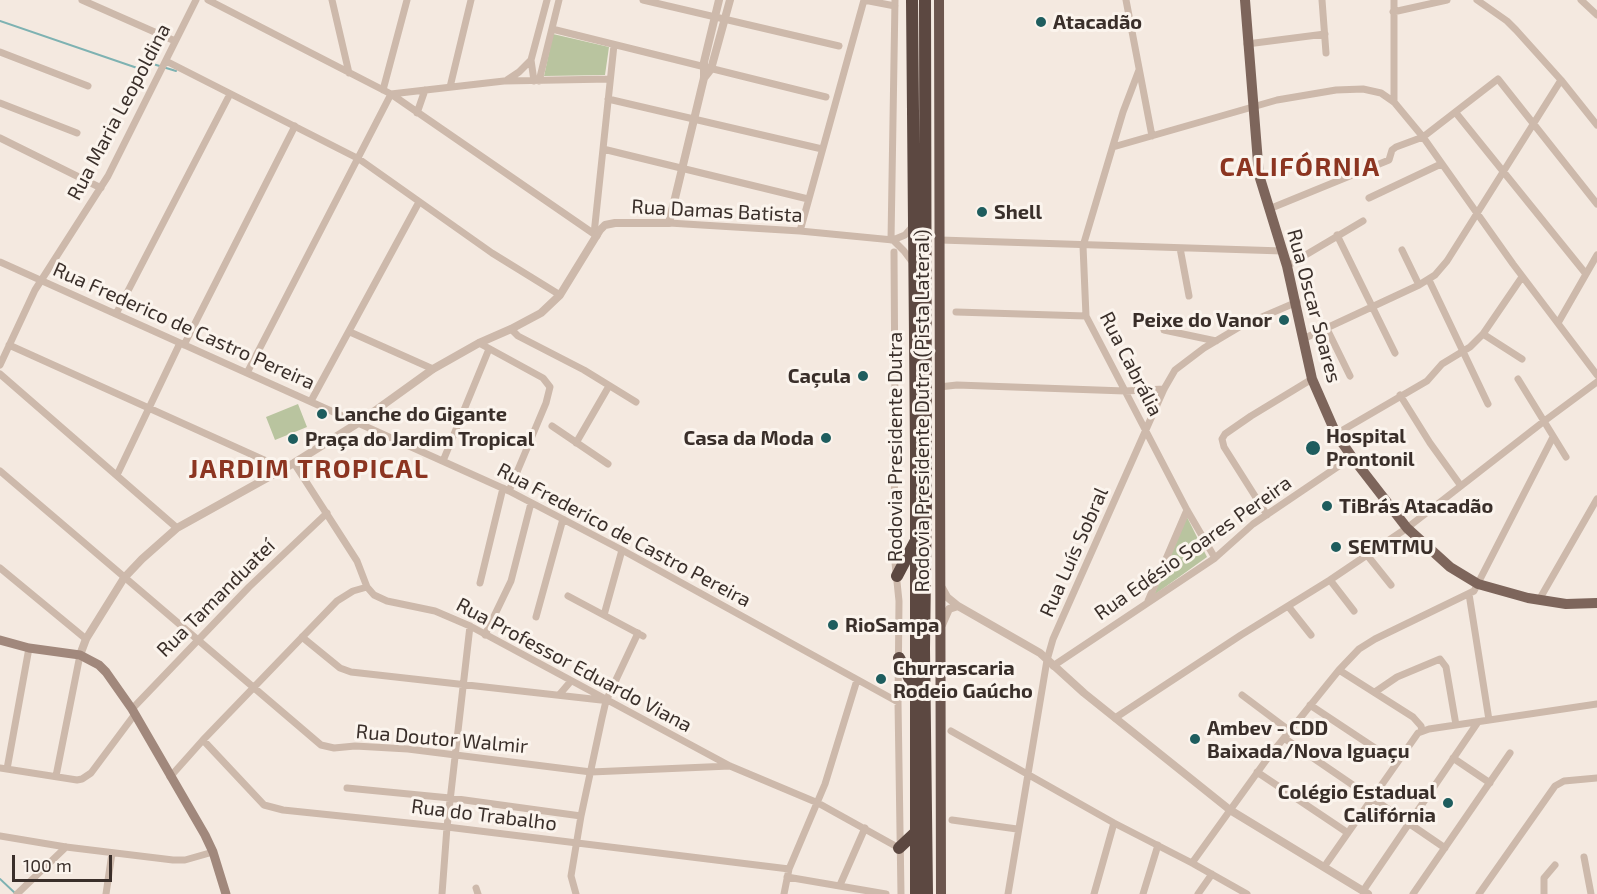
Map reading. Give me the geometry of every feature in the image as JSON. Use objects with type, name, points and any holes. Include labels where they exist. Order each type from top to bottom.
[{"type":"highway","name":"Rodovia Presidente Dutra","points":[[912,0],[916,894]]},
{"type":"highway","name":"Rodovia Presidente Dutra","points":[[925,0],[924,649],[927,894]]},
{"type":"highway","name":"Rodovia Presidente Dutra (Pista Lateral)","points":[[939,0],[941,894]]},
{"type":"highway","points":[[897,576],[915,541]]},
{"type":"highway","points":[[899,658],[916,690]]},
{"type":"highway","points":[[899,848],[916,832]]},
{"type":"main road","name":"Rua Oscar Soares","points":[[1245,0],[1259,175],[1297,302],[1312,379],[1336,434],[1407,528],[1450,567],[1478,584],[1539,600],[1566,604],[1597,603]]},
{"type":"main road","points":[[0,640],[29,648],[80,656],[99,665],[106,672],[133,712],[213,852],[228,894]]},
{"type":"street","points":[[82,0],[176,41]]},
{"type":"street","name":"Rua Maria Leopoldina","points":[[0,365],[40,280],[101,188],[196,0]]},
{"type":"street","points":[[208,0],[391,94],[595,235]]},
{"type":"street","points":[[332,0],[349,73]]},
{"type":"street","points":[[383,90],[407,0]]},
{"type":"street","points":[[450,87],[471,0]]},
{"type":"street","points":[[536,81],[531,60],[547,0]]},
{"type":"street","points":[[536,81],[559,0]]},
{"type":"street","points":[[643,0],[839,46]]},
{"type":"street","points":[[707,69],[718,0]]},
{"type":"street","points":[[669,223],[704,78],[730,0]]},
{"type":"street","points":[[800,231],[864,0],[895,3],[892,240],[913,263]]},
{"type":"street","points":[[1126,0],[1152,136]]},
{"type":"street","points":[[1322,0],[1326,53]]},
{"type":"street","points":[[1394,0],[1394,102]]},
{"type":"street","points":[[1394,12],[1447,0]]},
{"type":"street","points":[[1477,0],[1507,21],[1561,80],[1597,125]]},
{"type":"street","points":[[1581,0],[1597,15]]},
{"type":"street","points":[[552,29],[826,97]]},
{"type":"street","points":[[1247,44],[1325,34]]},
{"type":"street","points":[[29,648],[4,768],[56,776],[80,656],[86,639],[124,578],[142,559],[177,528],[294,463],[358,423],[433,369],[479,343],[541,313],[560,295],[595,235],[614,45]]},
{"type":"street","points":[[0,52],[88,86]]},
{"type":"street","points":[[504,81],[519,72],[531,60]]},
{"type":"street","points":[[164,64],[230,94],[359,159],[492,254],[560,295]]},
{"type":"street","name":"Rua Cabrália","points":[[1140,69],[1123,112],[1083,246],[1086,316],[1187,510],[1215,558]]},
{"type":"street","points":[[391,94],[504,81],[610,79]]},
{"type":"street","points":[[1269,209],[1387,161],[1396,147],[1423,137],[1498,79],[1597,204]]},
{"type":"street","points":[[1303,339],[1429,280],[1448,261],[1561,80]]},
{"type":"street","points":[[1113,147],[1252,106],[1346,89],[1376,91],[1394,102],[1423,137],[1522,277],[1597,375]]},
{"type":"street","points":[[417,112],[425,90]]},
{"type":"street","points":[[116,314],[230,94]]},
{"type":"street","points":[[247,373],[391,94]]},
{"type":"street","points":[[608,99],[822,148]]},
{"type":"street","points":[[0,103],[77,134]]},
{"type":"street","points":[[1456,113],[1586,274]]},
{"type":"street","points":[[117,475],[149,408],[295,126]]},
{"type":"street","points":[[0,138],[101,188]]},
{"type":"street","points":[[603,149],[808,199]]},
{"type":"street","points":[[1369,198],[1441,164]]},
{"type":"street","points":[[311,401],[419,202]]},
{"type":"street","points":[[1287,266],[1363,221]]},
{"type":"street","name":"Rua Damas Batista","points":[[595,235],[609,224],[669,223],[800,231],[892,240]]},
{"type":"street","points":[[892,240],[904,235],[914,225]]},
{"type":"street","points":[[1337,235],[1395,353]]},
{"type":"street","points":[[940,240],[1283,251]]},
{"type":"street","points":[[1180,248],[1190,296]]},
{"type":"street","points":[[1402,250],[1419,285]]},
{"type":"street","points":[[894,252],[894,553],[897,576],[899,658],[901,894]]},
{"type":"street","points":[[1558,323],[1597,255]]},
{"type":"street","name":"Rua Frederico de Castro Pereira","points":[[0,262],[506,490],[622,550],[898,702]]},
{"type":"street","points":[[1336,434],[1430,379],[1442,364],[1463,352],[1483,334],[1522,277]]},
{"type":"street","points":[[1429,280],[1488,404]]},
{"type":"street","name":"Rua Luís Sobral","points":[[1008,894],[1027,774],[1058,629],[1164,389],[1174,370],[1216,341],[1264,315],[1297,302]]},
{"type":"street","points":[[956,312],[1086,316]]},
{"type":"street","points":[[511,329],[518,336],[584,370],[636,402]]},
{"type":"street","points":[[1327,329],[1350,376]]},
{"type":"street","points":[[1164,330],[1216,341]]},
{"type":"street","points":[[350,332],[433,369]]},
{"type":"street","points":[[1483,334],[1522,359]]},
{"type":"street","points":[[479,343],[543,378],[550,387],[546,403],[506,490],[480,583]]},
{"type":"street","points":[[9,345],[284,469]]},
{"type":"street","points":[[443,460],[489,349]]},
{"type":"street","points":[[0,374],[177,528]]},
{"type":"street","points":[[1267,515],[1224,447],[1223,436],[1312,379]]},
{"type":"street","points":[[1518,379],[1566,457]]},
{"type":"street","points":[[1115,718],[1407,528],[1597,382]]},
{"type":"street","points":[[939,387],[957,385],[1125,391],[1164,389]]},
{"type":"street","points":[[576,443],[609,386]]},
{"type":"street","points":[[1400,395],[1430,443],[1461,486]]},
{"type":"street","points":[[552,426],[608,464]]},
{"type":"street","points":[[1192,863],[1257,772],[1310,705],[1359,649],[1469,594],[1478,584],[1553,437]]},
{"type":"street","name":"Rua Edésio Soares Pereira","points":[[1050,663],[1215,558],[1232,541],[1267,515],[1352,458]]},
{"type":"street","points":[[170,777],[202,740],[337,601],[353,591],[367,587],[357,561],[294,463]]},
{"type":"street","name":"Rua Doutor Walmir","points":[[0,471],[315,741],[327,747],[355,746],[455,754],[591,772],[730,766]]},
{"type":"street","points":[[1539,600],[1597,501]]},
{"type":"street","points":[[485,635],[511,581],[531,503]]},
{"type":"street","points":[[1148,601],[1187,510]]},
{"type":"street","name":"Rua Tamanduateí","points":[[56,776],[77,780],[87,776],[133,712],[197,641],[327,513]]},
{"type":"street","points":[[536,617],[563,519]]},
{"type":"street","points":[[603,615],[622,550]]},
{"type":"street","points":[[1367,555],[1391,585]]},
{"type":"street","points":[[0,568],[86,639]]},
{"type":"street","points":[[1330,580],[1354,611]]},
{"type":"street","points":[[940,583],[946,597],[1036,651],[1230,810],[1365,893],[1408,823],[1478,722]]},
{"type":"street","name":"Rua Professor Eduardo Viana","points":[[367,587],[380,599],[435,611],[470,626],[730,766],[818,803],[899,848]]},
{"type":"street","points":[[1469,594],[1489,720]]},
{"type":"street","points":[[568,596],[640,634],[606,701],[581,816],[571,880],[576,894]]},
{"type":"street","points":[[940,633],[946,613],[958,606]]},
{"type":"street","points":[[1288,606],[1311,635]]},
{"type":"street","points":[[442,894],[450,798],[470,626]]},
{"type":"street","points":[[302,637],[345,670],[606,701]]},
{"type":"street","points":[[1375,692],[1397,676],[1440,659],[1446,667],[1456,725]]},
{"type":"street","points":[[1340,670],[1413,717],[1422,730]]},
{"type":"street","points":[[783,894],[788,873],[825,784],[857,680]]},
{"type":"street","points":[[559,695],[571,681]]},
{"type":"street","points":[[1242,695],[1290,731]]},
{"type":"street","points":[[1324,867],[1396,762],[1422,730],[1597,704]]},
{"type":"street","points":[[1310,705],[1396,762]]},
{"type":"street","points":[[951,731],[1114,823],[1247,894]]},
{"type":"street","points":[[1284,738],[1445,848]]},
{"type":"street","name":"Rua do Trabalho","points":[[202,740],[264,805],[268,806],[306,813],[447,827],[788,873],[886,894]]},
{"type":"street","points":[[1413,894],[1510,753]]},
{"type":"street","points":[[1453,758],[1490,783]]},
{"type":"street","points":[[1257,772],[1348,833]]},
{"type":"street","points":[[1479,894],[1555,786],[1563,781],[1597,778]]},
{"type":"street","points":[[347,788],[450,798],[581,816]]},
{"type":"street","points":[[952,820],[1017,830]]},
{"type":"street","points":[[1094,894],[1114,823]]},
{"type":"street","points":[[840,885],[865,828]]},
{"type":"street","points":[[0,836],[112,853],[185,860],[213,852]]},
{"type":"street","points":[[1143,894],[1158,845]]},
{"type":"street","points":[[18,893],[66,847]]},
{"type":"street","points":[[105,894],[112,853]]},
{"type":"street","points":[[1584,857],[1591,894]]},
{"type":"street","points":[[1544,894],[1544,878],[1555,865]]},
{"type":"street","points":[[1198,894],[1212,874]]},
{"type":"green space","points":[[553,34],[609,47],[605,75],[544,76]]},
{"type":"green space","points":[[298,404],[307,427],[275,440],[266,417]]},
{"type":"green space","points":[[1187,517],[1207,557],[1154,595]]},
{"type":"waterway","points":[[0,21],[146,71],[153,64],[176,71]]},
{"type":"waterway","points":[[0,879],[16,894]]},
{"type":"place","name":"Atacadão","points":[[1041,22]]},
{"type":"place","name":"Shell","points":[[982,212]]},
{"type":"place","name":"Peixe do Vanor","points":[[1284,320]]},
{"type":"place","name":"Caçula","points":[[863,376]]},
{"type":"place","name":"Lanche do Gigante","points":[[322,414]]},
{"type":"place","name":"Casa da Moda","points":[[826,438]]},
{"type":"place","name":"Praça do Jardim Tropical","points":[[293,439]]},
{"type":"place","name":"Hospital Prontonil","points":[[1313,448]]},
{"type":"place","name":"TiBrás Atacadão","points":[[1327,506]]},
{"type":"place","name":"SEMTMU","points":[[1336,547]]},
{"type":"place","name":"RioSampa","points":[[833,625]]},
{"type":"place","name":"Churrascaria Rodeio Gaúcho","points":[[881,679]]},
{"type":"place","name":"Ambev - CDD Baixada/Nova Iguaçu","points":[[1195,739]]},
{"type":"place","name":"Colégio Estadual Califórnia","points":[[1448,803]]},
{"type":"district","name":"CALIFÓRNIA","points":[[1300,167]]},
{"type":"district","name":"JARDIM TROPICAL","points":[[309,469]]}]
